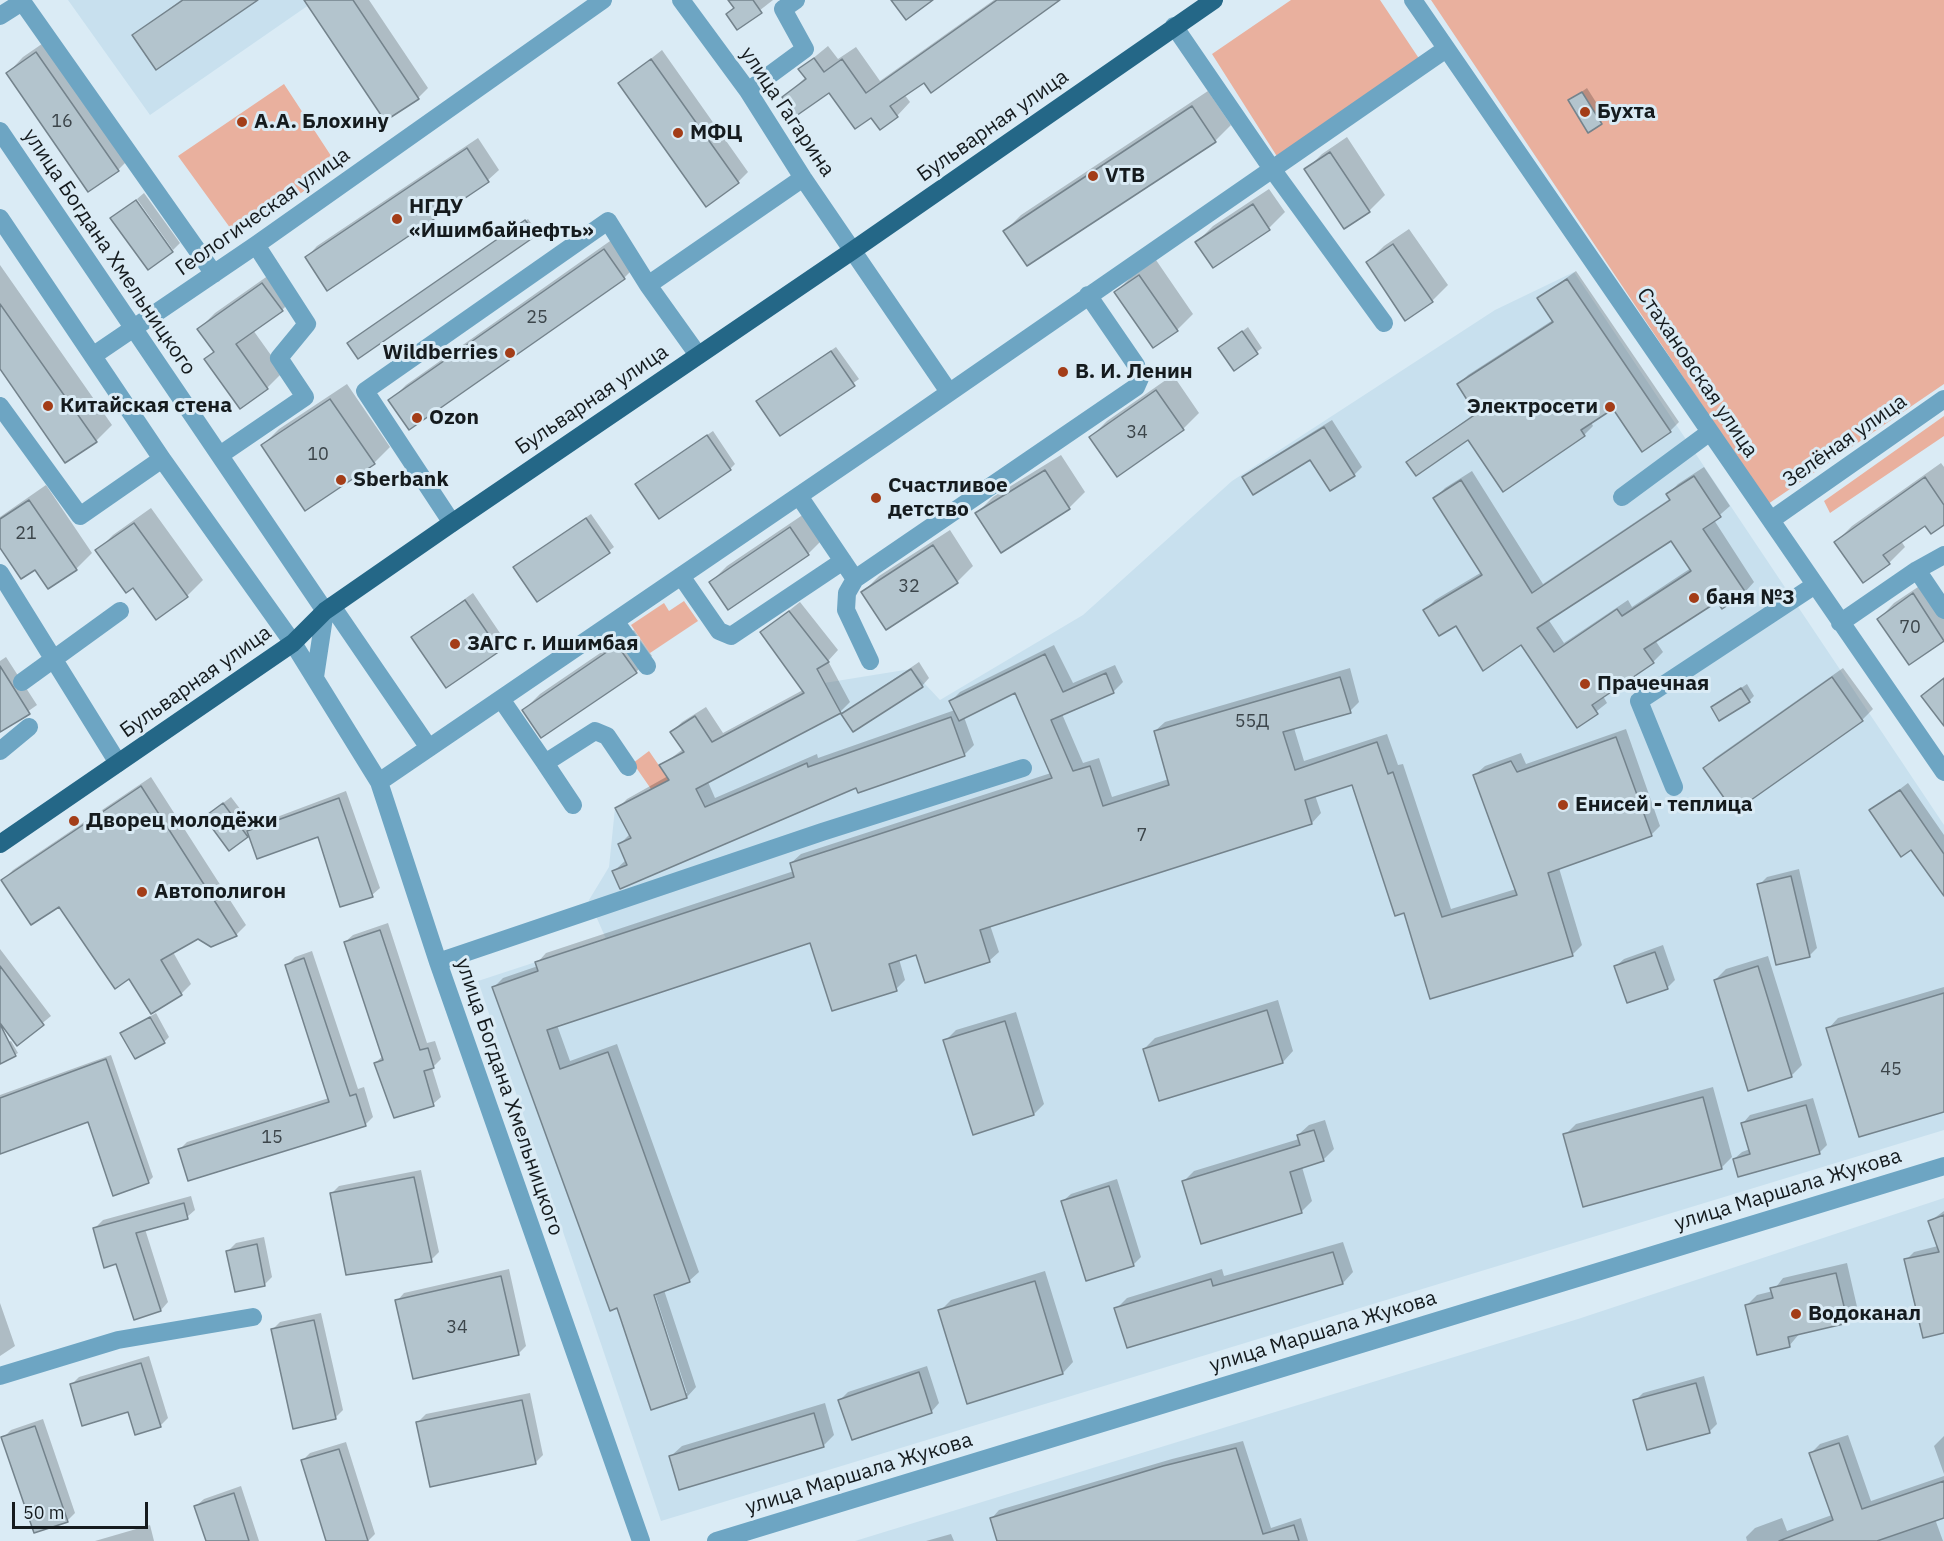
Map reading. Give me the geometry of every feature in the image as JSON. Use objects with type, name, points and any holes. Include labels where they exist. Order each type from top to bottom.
[{"type":"main road","name":"Бульварная улица","points":[[0,844],[293,643],[328,609],[1214,0]]},
{"type":"street","name":"Геологическая улица","points":[[94,355],[214,274],[603,0]]},
{"type":"street","name":"улица Гагарина","points":[[681,0],[748,91],[803,178],[949,392]]},
{"type":"street","points":[[748,91],[805,50],[783,9],[796,0]]},
{"type":"street","name":"Стахановская улица","points":[[1413,0],[1944,772]]},
{"type":"street","points":[[0,16],[22,1],[214,274]]},
{"type":"street","points":[[1174,26],[1272,169],[1384,323]]},
{"type":"street","points":[[379,782],[799,496],[1446,49]]},
{"type":"street","name":"улица Богдана Хмельницкого","points":[[0,131],[220,455],[429,748]]},
{"type":"street","points":[[648,285],[803,178]]},
{"type":"street","name":"улица Богдана Хмельницкого","points":[[0,218],[162,459],[293,643],[379,782],[438,962],[640,1541]]},
{"type":"street","points":[[452,523],[365,391],[608,221],[648,285],[698,355]]},
{"type":"street","points":[[220,455],[305,397],[279,357],[307,324],[256,244]]},
{"type":"street","points":[[870,661],[846,610],[847,593],[855,579],[1136,387],[1140,378],[1136,365],[1088,295]]},
{"type":"street","name":"Зелёная улица","points":[[1771,520],[1944,399]]},
{"type":"street","points":[[0,406],[80,516],[162,459]]},
{"type":"street","points":[[1622,497],[1710,432]]},
{"type":"street","points":[[799,496],[855,579]]},
{"type":"street","points":[[1840,623],[1917,570],[1944,555]]},
{"type":"street","points":[[681,576],[719,632],[731,636],[843,561]]},
{"type":"street","points":[[1917,570],[1944,610]]},
{"type":"street","points":[[0,573],[118,763]]},
{"type":"street","points":[[1674,787],[1639,701],[1815,585]]},
{"type":"street","points":[[315,677],[328,609]]},
{"type":"street","points":[[22,682],[120,611]]},
{"type":"street","points":[[615,621],[647,666]]},
{"type":"street","points":[[501,699],[573,805]]},
{"type":"street","points":[[0,751],[29,727]]},
{"type":"street","points":[[545,763],[595,731],[607,736],[628,767]]},
{"type":"street","points":[[438,962],[822,832],[1023,768]]},
{"type":"street","name":"улица Маршала Жукова","points":[[716,1541],[1944,1166]]},
{"type":"street","points":[[0,1376],[118,1340],[254,1317]]},
{"type":"shaded area","points":[[68,0],[316,0],[150,115]]},
{"type":"shaded area","points":[[1291,0],[1380,0],[1422,63],[1278,158],[1212,54]]},
{"type":"shaded area","points":[[1431,0],[1944,0],[1944,384],[1768,504]]},
{"type":"shaded area","points":[[284,84],[339,168],[236,236],[178,156]]},
{"type":"shaded area","points":[[1574,272],[1944,825],[1944,1130],[661,1521],[478,981],[606,939],[589,900],[609,867],[615,808],[669,780],[659,765],[678,755],[687,772],[723,737],[824,683],[911,669],[940,700],[1083,615],[1232,481],[1495,310]]},
{"type":"shaded area","points":[[1944,416],[1944,436],[1830,513],[1824,501]]},
{"type":"shaded area","points":[[684,601],[698,621],[650,653],[631,625],[664,603],[669,611]]},
{"type":"shaded area","points":[[649,751],[669,780],[651,789],[633,763]]},
{"type":"shaded area","points":[[1944,1198],[1944,1541],[855,1541],[1578,1319]]},
{"type":"building","points":[[183,0],[258,0],[156,70],[132,35]]},
{"type":"building","points":[[304,0],[353,0],[419,99],[385,121]]},
{"type":"building","points":[[728,0],[753,0],[762,13],[737,30],[726,14],[734,8]]},
{"type":"building","points":[[891,0],[933,0],[906,20]]},
{"type":"building","points":[[997,0],[1060,0],[931,93],[924,83],[890,106],[898,117],[880,130],[871,118],[855,129],[829,93],[796,116],[782,97],[806,79],[798,69],[814,58],[824,72],[842,59],[866,93]]},
{"type":"building","points":[[36,52],[119,171],[88,192],[6,73]]},
{"type":"building","points":[[651,59],[739,183],[706,207],[618,83]]},
{"type":"building","name":"Бухта","points":[[1582,92],[1602,124],[1588,133],[1568,100]]},
{"type":"building","points":[[1192,106],[1216,142],[1027,266],[1003,231]]},
{"type":"building","name":"НГДУ «Ишимбайнефть»","points":[[467,148],[489,182],[327,291],[305,257]]},
{"type":"building","points":[[1330,152],[1370,212],[1344,229],[1304,169]]},
{"type":"building","points":[[136,200],[173,252],[148,270],[110,218]]},
{"type":"building","points":[[1253,204],[1270,230],[1213,268],[1195,242]]},
{"type":"building","points":[[525,220],[537,235],[358,359],[347,343]]},
{"type":"building","points":[[1393,244],[1433,302],[1405,321],[1366,262]]},
{"type":"building","points":[[604,249],[625,279],[409,430],[388,400]]},
{"type":"building","points":[[1139,275],[1178,331],[1153,348],[1114,292]]},
{"type":"building","points":[[1567,279],[1671,432],[1642,452],[1613,409],[1581,430],[1585,436],[1503,492],[1468,440],[1416,476],[1406,462],[1476,414],[1457,384],[1553,322],[1537,298]]},
{"type":"building","points":[[262,283],[283,311],[236,344],[268,389],[240,409],[204,359],[214,352],[197,329]]},
{"type":"building","name":"Китайская стена","points":[[0,304],[97,442],[65,463],[0,369]]},
{"type":"building","points":[[1242,331],[1258,354],[1234,371],[1218,348]]},
{"type":"building","points":[[831,351],[855,386],[780,436],[756,401]]},
{"type":"building","points":[[1156,390],[1184,430],[1117,477],[1089,437]]},
{"type":"building","points":[[330,399],[375,464],[305,511],[261,445]]},
{"type":"building","points":[[1324,427],[1355,476],[1330,491],[1310,460],[1253,495],[1242,477]]},
{"type":"building","points":[[707,435],[731,470],[659,519],[635,484]]},
{"type":"building","points":[[1045,470],[1070,509],[1001,553],[975,513]]},
{"type":"building","points":[[1694,476],[1721,517],[1703,529],[1746,593],[1722,609],[1717,602],[1644,649],[1654,663],[1592,705],[1598,714],[1577,728],[1521,645],[1483,671],[1456,626],[1439,636],[1423,610],[1482,575],[1433,498],[1461,480],[1532,593],[1670,500],[1666,494]],"holes":[[[1671,541],[1691,571],[1622,616],[1617,609],[1554,652],[1537,628]]]},
{"type":"building","points":[[1925,477],[1944,505],[1944,525],[1931,534],[1925,526],[1883,555],[1890,564],[1863,583],[1834,542]]},
{"type":"building","points":[[29,500],[77,570],[48,589],[35,570],[21,579],[0,548],[0,519]]},
{"type":"building","points":[[586,518],[610,553],[537,602],[513,567]]},
{"type":"building","points":[[134,523],[188,597],[156,620],[133,588],[126,593],[95,550]]},
{"type":"building","points":[[790,527],[809,555],[728,610],[709,582]]},
{"type":"building","points":[[933,545],[958,583],[886,630],[861,592]]},
{"type":"building","points":[[1913,593],[1944,641],[1909,665],[1877,619]]},
{"type":"building","name":"ЗАГС г. Ишимбая","points":[[465,600],[500,651],[446,688],[411,637]]},
{"type":"building","points":[[789,611],[829,662],[817,669],[841,713],[696,789],[705,807],[807,763],[808,767],[951,717],[965,756],[858,793],[856,788],[620,889],[612,871],[627,865],[618,844],[631,838],[615,808],[669,780],[659,765],[684,752],[670,732],[695,716],[712,742],[804,693],[760,632]]},
{"type":"building","points":[[617,645],[637,673],[541,738],[522,710]]},
{"type":"building","points":[[1045,654],[1063,692],[1106,673],[1114,693],[1051,720],[1073,771],[1090,766],[1103,806],[1169,785],[1154,731],[1340,677],[1351,713],[1283,732],[1295,770],[1377,742],[1388,774],[1393,772],[1442,917],[1517,895],[1473,775],[1511,761],[1517,772],[1616,737],[1652,836],[1548,873],[1573,956],[1430,999],[1404,913],[1395,916],[1352,785],[1305,800],[1312,824],[980,930],[990,962],[925,983],[916,955],[889,964],[897,991],[832,1011],[810,943],[547,1030],[560,1069],[608,1052],[690,1282],[654,1295],[687,1398],[651,1410],[617,1308],[610,1311],[492,987],[538,971],[535,962],[794,877],[790,863],[1052,778],[1015,693],[959,721],[949,701]]},
{"type":"building","points":[[0,666],[30,714],[0,732]]},
{"type":"building","points":[[911,669],[923,687],[853,732],[841,714]]},
{"type":"building","points":[[1832,677],[1863,721],[1734,812],[1703,768]]},
{"type":"building","points":[[1944,678],[1944,726],[1921,696]]},
{"type":"building","points":[[1741,688],[1750,702],[1719,721],[1711,707]]},
{"type":"building","name":"Автополигон","points":[[141,786],[237,936],[211,947],[198,939],[161,960],[182,995],[151,1014],[129,979],[115,989],[59,907],[31,925],[1,880]]},
{"type":"building","points":[[1900,790],[1944,854],[1944,896],[1911,850],[1901,857],[1869,810]]},
{"type":"building","points":[[339,798],[373,897],[340,907],[318,837],[257,859],[247,831]]},
{"type":"building","points":[[223,803],[248,837],[229,851],[204,817]]},
{"type":"building","points":[[1791,876],[1810,957],[1776,965],[1757,884]]},
{"type":"building","points":[[380,930],[420,1050],[428,1048],[434,1068],[424,1071],[434,1106],[394,1118],[374,1063],[383,1060],[344,942]]},
{"type":"building","points":[[1655,952],[1668,989],[1627,1003],[1614,966]]},
{"type":"building","points":[[304,958],[350,1096],[356,1094],[366,1126],[188,1181],[178,1149],[329,1102],[285,965]]},
{"type":"building","points":[[0,966],[44,1025],[17,1046],[0,1023]]},
{"type":"building","points":[[1758,966],[1792,1077],[1748,1091],[1714,980]]},
{"type":"building","points":[[1944,993],[1944,1112],[1859,1137],[1826,1028]]},
{"type":"building","points":[[1267,1010],[1283,1063],[1159,1101],[1143,1049]]},
{"type":"building","points":[[150,1017],[165,1043],[135,1059],[120,1033]]},
{"type":"building","points":[[1005,1021],[1034,1115],[973,1135],[943,1040]]},
{"type":"building","points":[[0,1024],[16,1056],[0,1064]]},
{"type":"building","points":[[106,1059],[149,1183],[113,1196],[88,1122],[0,1154],[0,1098]]},
{"type":"building","points":[[1703,1097],[1722,1169],[1583,1207],[1563,1134]]},
{"type":"building","points":[[1806,1105],[1820,1154],[1738,1177],[1733,1159],[1750,1154],[1741,1123]]},
{"type":"building","points":[[1314,1130],[1324,1161],[1290,1172],[1302,1213],[1201,1244],[1182,1181],[1300,1145],[1297,1135]]},
{"type":"building","points":[[414,1177],[432,1262],[346,1275],[330,1193]]},
{"type":"building","points":[[1109,1186],[1134,1266],[1086,1281],[1061,1201]]},
{"type":"building","points":[[184,1203],[188,1219],[136,1233],[161,1311],[134,1320],[116,1264],[104,1268],[93,1228]]},
{"type":"building","points":[[1944,1215],[1944,1333],[1923,1338],[1904,1259],[1939,1252],[1928,1221]]},
{"type":"building","points":[[257,1244],[265,1286],[235,1292],[226,1251]]},
{"type":"building","points":[[1333,1252],[1343,1284],[1127,1348],[1114,1308],[1211,1279],[1213,1286]]},
{"type":"building","name":"Водоканал","points":[[1836,1273],[1848,1323],[1788,1337],[1790,1347],[1757,1355],[1745,1305],[1773,1298],[1770,1288]]},
{"type":"building","points":[[501,1276],[519,1355],[413,1379],[395,1300]]},
{"type":"building","points":[[1035,1281],[1063,1374],[967,1404],[938,1310]]},
{"type":"building","points":[[314,1320],[336,1419],[293,1429],[271,1329]]},
{"type":"building","points":[[141,1363],[161,1427],[135,1435],[128,1412],[82,1426],[70,1384]]},
{"type":"building","points":[[919,1372],[932,1413],[852,1440],[838,1400]]},
{"type":"building","points":[[1696,1383],[1710,1433],[1647,1450],[1633,1400]]},
{"type":"building","points":[[522,1400],[536,1464],[430,1487],[416,1422]]},
{"type":"building","points":[[814,1413],[824,1447],[679,1490],[669,1456]]},
{"type":"building","points":[[35,1426],[68,1522],[34,1533],[1,1437]]},
{"type":"building","points":[[1839,1443],[1862,1509],[1944,1481],[1944,1518],[1877,1541],[1779,1541],[1833,1520],[1809,1453]]},
{"type":"building","points":[[1236,1448],[1263,1534],[1294,1525],[1299,1541],[997,1541],[990,1518],[1163,1466]]},
{"type":"building","points":[[339,1449],[368,1541],[326,1541],[301,1460]]},
{"type":"building","points":[[234,1493],[249,1541],[206,1541],[194,1506]]},
{"type":"place","name":"Бухта","points":[[1585,112]]},
{"type":"place","name":"А.А. Блохину","points":[[242,122]]},
{"type":"place","name":"МФЦ","points":[[678,133]]},
{"type":"place","name":"VTB","points":[[1093,176]]},
{"type":"place","name":"НГДУ «Ишимбайнефть»","points":[[397,219]]},
{"type":"place","name":"Wildberries","points":[[510,353]]},
{"type":"place","name":"В. И. Ленин","points":[[1063,372]]},
{"type":"place","name":"Китайская стена","points":[[48,406]]},
{"type":"place","name":"Электросети","points":[[1610,407]]},
{"type":"place","name":"Ozon","points":[[417,418]]},
{"type":"place","name":"Sberbank","points":[[341,480]]},
{"type":"place","name":"Счастливое детство","points":[[876,498]]},
{"type":"place","name":"баня №3","points":[[1694,598]]},
{"type":"place","name":"ЗАГС г. Ишимбая","points":[[455,644]]},
{"type":"place","name":"Прачечная","points":[[1585,684]]},
{"type":"place","name":"Енисей - теплица","points":[[1563,805]]},
{"type":"place","name":"Дворец молодёжи","points":[[74,821]]},
{"type":"place","name":"Автополигон","points":[[142,892]]},
{"type":"place","name":"Водоканал","points":[[1796,1314]]}]
